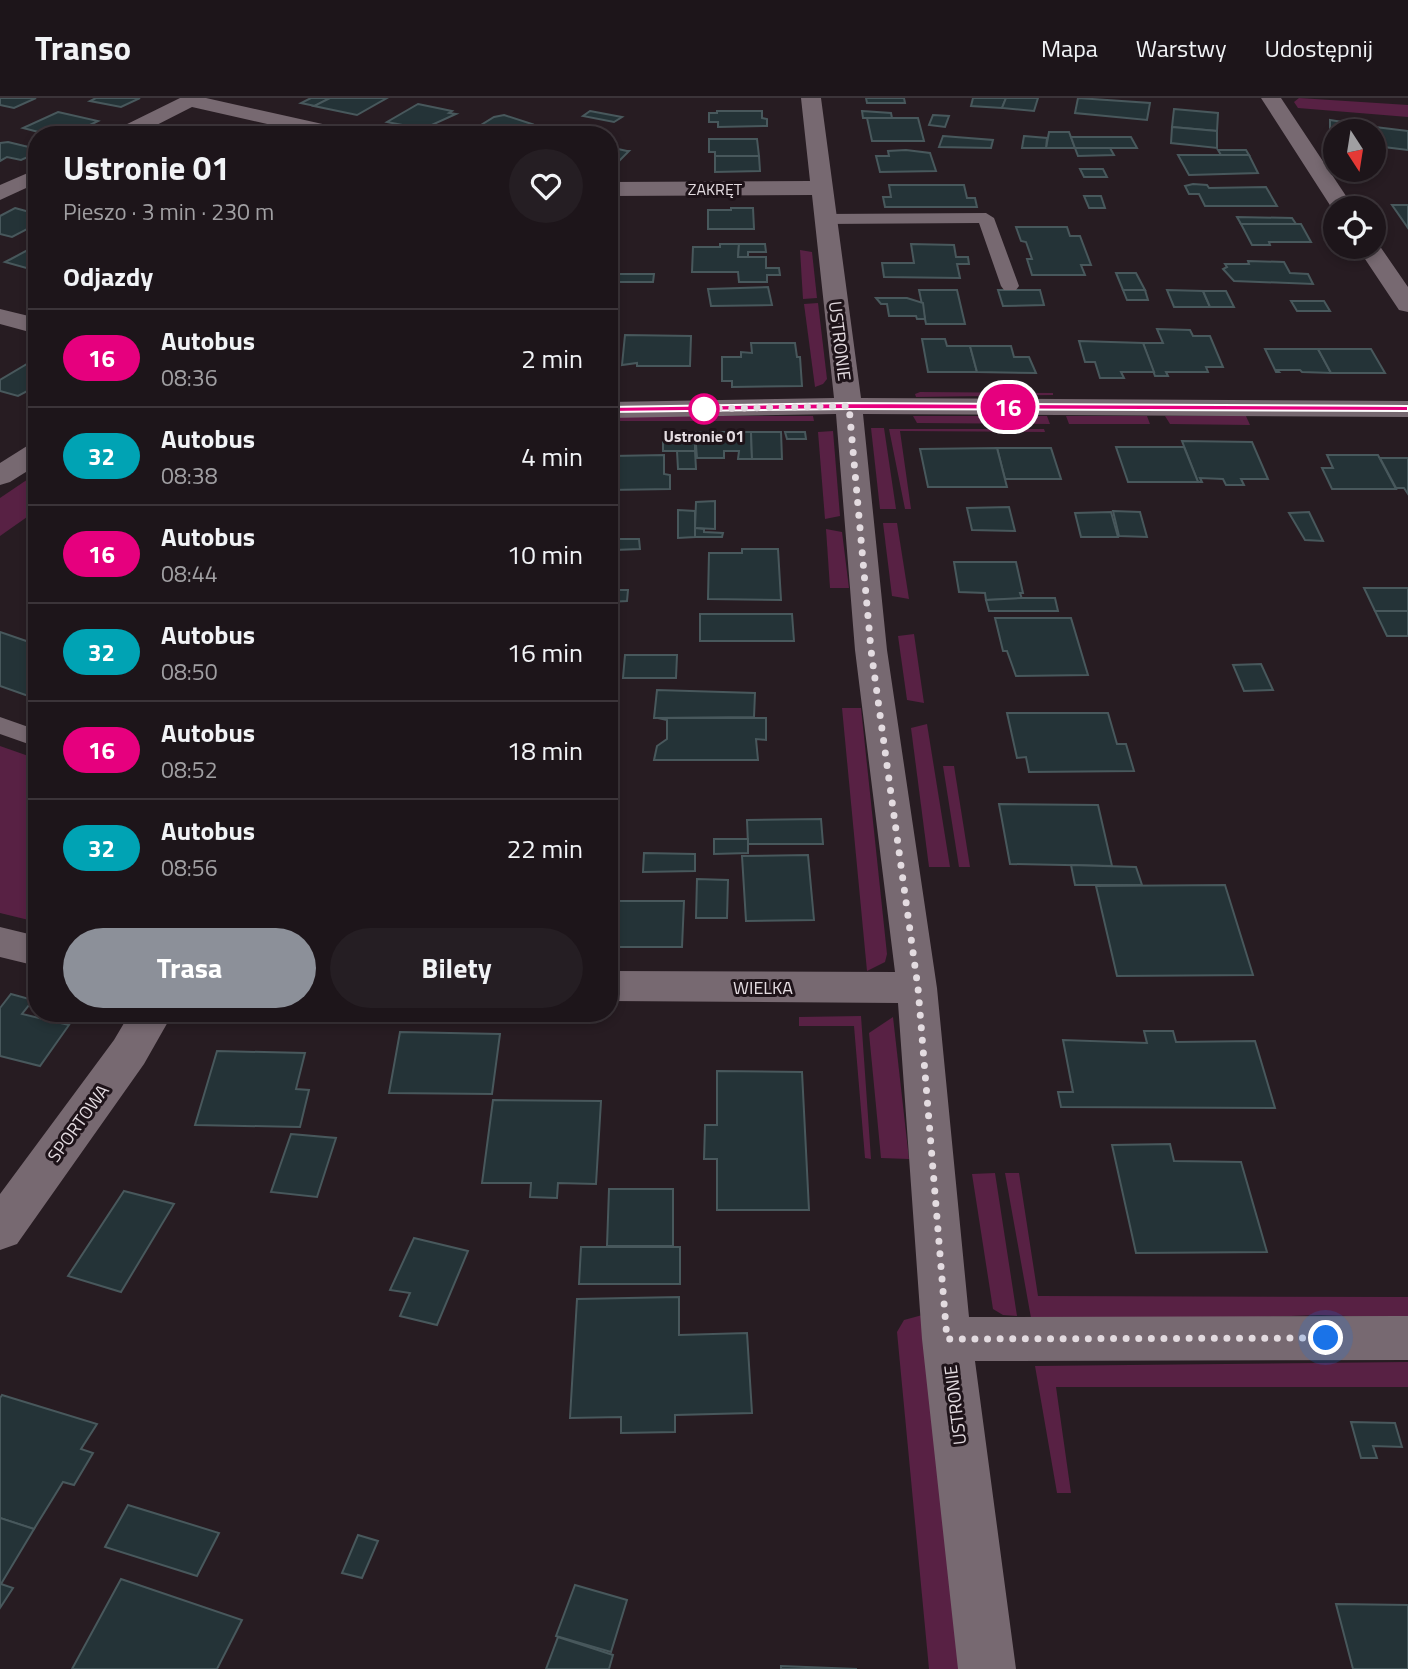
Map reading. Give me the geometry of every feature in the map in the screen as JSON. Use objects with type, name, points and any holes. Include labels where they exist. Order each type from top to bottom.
[{"type":"street","name":"USTRONIE","points":[[811,98],[849,406],[871,650],[918,988],[947,1339],[987,1669]]},
{"type":"street","points":[[1270,98],[1335,196]]},
{"type":"street","points":[[138,126],[193,99],[307,126]]},
{"type":"street","points":[[0,193],[28,179]]},
{"type":"street","name":"ZAKRĘT","points":[[618,190],[822,203]]},
{"type":"street","points":[[1377,259],[1408,305]]},
{"type":"street","points":[[0,316],[28,324]]},
{"type":"street","points":[[618,410],[849,406],[1408,408]]},
{"type":"street","points":[[0,476],[28,458]]},
{"type":"street","points":[[0,943],[28,949]]},
{"type":"street","name":"WIELKA","points":[[618,986],[918,988]]},
{"type":"street","name":"SPORTOWA","points":[[0,1230],[129,1052],[147,1022]]},
{"type":"street","points":[[947,1339],[1408,1338]]},
{"type":"lane","points":[[822,203],[864,217],[986,218],[1010,285]]},
{"type":"lane","points":[[0,725],[28,736]]},
{"type":"shaded area","points":[[1299,98],[1408,105],[1408,117],[1298,108],[1294,102]]},
{"type":"shaded area","points":[[800,250],[812,252],[817,298],[803,299]]},
{"type":"shaded area","points":[[818,303],[827,379],[815,387],[804,304]]},
{"type":"shaded area","points":[[915,394],[1053,395],[916,397]]},
{"type":"shaded area","points":[[618,416],[813,416],[814,421],[618,421]]},
{"type":"shaded area","points":[[913,416],[1047,416],[1050,424],[917,423]]},
{"type":"shaded area","points":[[1066,416],[1147,416],[1150,424],[1069,424]]},
{"type":"shaded area","points":[[1165,416],[1246,416],[1250,425],[1170,424]]},
{"type":"shaded area","points":[[871,428],[884,428],[896,509],[880,509]]},
{"type":"shaded area","points":[[889,429],[1044,429],[1045,432],[900,431],[911,509],[905,509]]},
{"type":"shaded area","points":[[833,431],[840,516],[825,519],[818,432]]},
{"type":"shaded area","points":[[28,479],[28,516],[0,536],[0,498]]},
{"type":"shaded area","points":[[883,523],[897,523],[909,599],[892,596]]},
{"type":"shaded area","points":[[826,529],[842,532],[849,588],[830,588]]},
{"type":"shaded area","points":[[914,634],[924,703],[907,700],[898,636]]},
{"type":"shaded area","points":[[842,708],[861,708],[887,954],[885,962],[867,971]]},
{"type":"shaded area","points":[[927,724],[950,867],[929,867],[911,728]]},
{"type":"shaded area","points":[[0,746],[28,756],[28,920],[0,913]]},
{"type":"shaded area","points":[[943,766],[954,766],[970,867],[959,867]]},
{"type":"shaded area","points":[[861,1016],[871,1159],[865,1158],[854,1026],[799,1026],[799,1017]]},
{"type":"shaded area","points":[[893,1017],[909,1159],[881,1158],[869,1033]]},
{"type":"shaded area","points":[[995,1173],[1017,1316],[1003,1315],[993,1309],[972,1174]]},
{"type":"shaded area","points":[[1005,1173],[1019,1173],[1038,1296],[1408,1297],[1408,1318],[1319,1315],[1085,1323],[1031,1318]]},
{"type":"shaded area","points":[[926,1314],[965,1669],[929,1669],[897,1332],[904,1320]]},
{"type":"shaded area","points":[[1408,1362],[1408,1387],[1056,1387],[1071,1493],[1057,1493],[1035,1366]]},
{"type":"building","points":[[0,98],[36,98],[14,108],[0,105]]},
{"type":"building","points":[[96,98],[140,98],[121,107],[90,101]]},
{"type":"building","points":[[311,98],[330,98],[315,106],[301,103]]},
{"type":"building","points":[[330,98],[387,98],[357,115],[314,106]]},
{"type":"building","points":[[866,98],[904,98],[905,103],[867,103]]},
{"type":"building","points":[[973,98],[1006,98],[1002,108],[971,106]]},
{"type":"building","points":[[1006,98],[1038,98],[1034,111],[1002,108]]},
{"type":"building","points":[[1078,98],[1150,103],[1147,120],[1075,113]]},
{"type":"building","points":[[418,104],[456,114],[430,126],[387,122]]},
{"type":"building","points":[[1174,109],[1218,113],[1217,131],[1172,127]]},
{"type":"building","points":[[590,111],[622,117],[614,122],[583,116]]},
{"type":"building","points":[[762,111],[762,118],[767,119],[767,126],[718,127],[718,122],[709,122],[709,113]]},
{"type":"building","points":[[862,111],[891,113],[892,118],[863,118]]},
{"type":"building","points":[[58,112],[98,121],[88,126],[23,128]]},
{"type":"building","points":[[504,115],[532,124],[480,126],[494,117]]},
{"type":"building","points":[[933,115],[949,116],[945,127],[929,125]]},
{"type":"building","points":[[867,118],[918,118],[924,141],[872,141]]},
{"type":"building","points":[[1172,127],[1217,131],[1217,148],[1171,143]]},
{"type":"building","points":[[1386,128],[1408,131],[1408,150],[1386,147]]},
{"type":"building","points":[[1049,132],[1069,132],[1075,148],[1046,148]]},
{"type":"building","points":[[943,136],[993,140],[991,148],[939,147]]},
{"type":"building","points":[[1024,136],[1047,138],[1046,148],[1022,148]]},
{"type":"building","points":[[1071,137],[1131,137],[1137,148],[1075,148]]},
{"type":"building","points":[[709,139],[757,139],[759,156],[715,156],[715,152],[709,152]]},
{"type":"building","points":[[0,143],[28,147],[28,157],[21,160],[7,157],[0,161]]},
{"type":"building","points":[[1075,148],[1110,148],[1114,155],[1078,156]]},
{"type":"building","points":[[618,149],[629,151],[619,161]]},
{"type":"building","points":[[1218,150],[1246,150],[1249,155],[1221,155]]},
{"type":"building","points":[[888,151],[930,153],[936,171],[880,172],[876,156],[889,156]]},
{"type":"building","points":[[1178,155],[1249,155],[1258,173],[1189,175]]},
{"type":"building","points":[[715,156],[759,156],[760,171],[715,172]]},
{"type":"building","points":[[1080,169],[1103,169],[1107,177],[1084,177]]},
{"type":"building","points":[[889,185],[964,185],[967,198],[975,198],[977,207],[885,207],[883,197],[891,197]]},
{"type":"building","points":[[1207,185],[1209,188],[1266,187],[1277,206],[1205,206],[1199,194],[1189,194],[1185,186]]},
{"type":"building","points":[[1084,196],[1101,196],[1105,208],[1089,208]]},
{"type":"building","points":[[1392,205],[1408,205],[1408,228]]},
{"type":"building","points":[[15,208],[28,212],[28,229],[12,237],[0,234],[0,216]]},
{"type":"building","points":[[753,208],[754,229],[708,229],[708,210]]},
{"type":"building","points":[[1237,217],[1292,218],[1296,224],[1241,224]]},
{"type":"building","points":[[1241,224],[1301,224],[1311,242],[1269,242],[1270,245],[1252,245]]},
{"type":"building","points":[[1016,227],[1067,227],[1070,236],[1080,236],[1091,265],[1081,265],[1085,275],[1032,275],[1027,259],[1032,259],[1026,242],[1021,241]]},
{"type":"building","points":[[720,244],[739,244],[738,257],[766,257],[766,268],[779,268],[780,275],[767,275],[767,282],[739,282],[738,272],[692,272],[693,247],[720,247]]},
{"type":"building","points":[[739,244],[765,244],[766,252],[748,252],[748,257],[738,257]]},
{"type":"building","points":[[911,244],[954,245],[956,257],[968,257],[969,264],[957,264],[960,278],[884,277],[882,263],[914,263]]},
{"type":"building","points":[[28,250],[28,268],[5,262]]},
{"type":"building","points":[[1248,261],[1284,262],[1290,273],[1308,274],[1313,284],[1234,281],[1223,269],[1227,267],[1225,264],[1249,264]]},
{"type":"building","points":[[1116,273],[1136,273],[1145,290],[1123,290]]},
{"type":"building","points":[[618,274],[654,274],[653,282],[618,282]]},
{"type":"building","points":[[768,287],[772,305],[711,306],[708,289]]},
{"type":"building","points":[[919,290],[957,290],[965,324],[926,324]]},
{"type":"building","points":[[998,290],[1040,290],[1044,305],[1003,306]]},
{"type":"building","points":[[1123,290],[1145,290],[1148,300],[1127,300]]},
{"type":"building","points":[[1167,290],[1203,291],[1210,307],[1174,307]]},
{"type":"building","points":[[1203,291],[1226,291],[1234,307],[1210,307]]},
{"type":"building","points":[[876,298],[907,298],[923,303],[925,319],[917,319],[916,316],[889,316],[887,304],[881,304]]},
{"type":"building","points":[[1291,301],[1324,301],[1330,311],[1297,311]]},
{"type":"building","points":[[1157,329],[1190,330],[1193,336],[1210,336],[1223,367],[1206,367],[1208,372],[1166,372],[1168,376],[1155,376],[1143,343],[1163,343]]},
{"type":"building","points":[[625,335],[691,336],[690,366],[637,366],[637,363],[622,365]]},
{"type":"building","points":[[922,339],[945,339],[947,346],[970,346],[977,372],[928,372]]},
{"type":"building","points":[[1079,341],[1143,343],[1154,372],[1121,372],[1124,378],[1100,378],[1095,362],[1085,362]]},
{"type":"building","points":[[751,343],[795,343],[797,357],[800,357],[802,386],[732,387],[732,381],[722,381],[722,357],[741,357],[741,352],[752,353]]},
{"type":"building","points":[[970,346],[1011,346],[1014,357],[1029,357],[1036,373],[977,372]]},
{"type":"building","points":[[1265,349],[1318,349],[1331,373],[1300,370],[1276,372]]},
{"type":"building","points":[[1318,349],[1371,349],[1385,373],[1331,373]]},
{"type":"building","points":[[28,363],[28,391],[18,396],[0,391],[0,380]]},
{"type":"building","points":[[663,432],[695,432],[695,451],[663,451]]},
{"type":"building","points":[[695,432],[751,432],[752,459],[738,459],[739,451],[724,451],[724,458],[697,458]]},
{"type":"building","points":[[751,432],[781,432],[782,459],[752,459]]},
{"type":"building","points":[[785,432],[805,432],[806,439],[787,439]]},
{"type":"building","points":[[1182,441],[1252,442],[1268,479],[1241,479],[1244,485],[1226,485],[1223,479],[1200,478],[1202,482],[1198,482]]},
{"type":"building","points":[[1116,447],[1184,447],[1198,482],[1128,482]]},
{"type":"building","points":[[997,448],[1051,448],[1061,479],[1005,479]]},
{"type":"building","points":[[997,448],[1007,487],[928,487],[920,449]]},
{"type":"building","points":[[677,451],[695,451],[696,469],[678,469]]},
{"type":"building","points":[[664,455],[664,474],[670,475],[670,489],[618,490],[618,456]]},
{"type":"building","points":[[1327,455],[1378,455],[1396,489],[1332,489],[1322,468],[1333,468]]},
{"type":"building","points":[[1380,458],[1408,458],[1408,494],[1404,488],[1396,488]]},
{"type":"building","points":[[715,501],[715,529],[695,528],[696,502]]},
{"type":"building","points":[[1009,507],[1015,531],[972,530],[967,508]]},
{"type":"building","points":[[678,510],[695,511],[695,537],[678,538]]},
{"type":"building","points":[[1113,511],[1140,512],[1147,537],[1119,536]]},
{"type":"building","points":[[1111,512],[1118,537],[1081,537],[1075,513]]},
{"type":"building","points":[[1309,512],[1323,541],[1305,540],[1289,513]]},
{"type":"building","points":[[695,528],[704,529],[704,532],[723,533],[722,537],[695,537]]},
{"type":"building","points":[[618,539],[639,539],[640,549],[618,550]]},
{"type":"building","points":[[742,549],[778,549],[781,600],[708,599],[709,553],[742,553]]},
{"type":"building","points":[[954,562],[1016,562],[1022,599],[986,600],[985,593],[959,592]]},
{"type":"building","points":[[1364,588],[1408,588],[1408,611],[1375,611]]},
{"type":"building","points":[[618,590],[628,590],[627,601],[618,602]]},
{"type":"building","points":[[1055,598],[1058,611],[989,611],[986,600]]},
{"type":"building","points":[[1375,611],[1408,611],[1408,636],[1387,636]]},
{"type":"building","points":[[700,614],[792,614],[794,641],[700,641]]},
{"type":"building","points":[[995,618],[1071,618],[1088,675],[1016,676],[1007,651],[1003,651]]},
{"type":"building","points":[[0,632],[28,642],[28,696],[0,686]]},
{"type":"building","points":[[625,655],[677,655],[676,678],[623,678]]},
{"type":"building","points":[[1261,664],[1273,690],[1244,691],[1233,665]]},
{"type":"building","points":[[657,690],[755,693],[754,717],[654,718]]},
{"type":"building","points":[[1007,713],[1108,713],[1117,744],[1126,744],[1134,771],[1029,772],[1026,757],[1017,758]]},
{"type":"building","points":[[658,718],[766,718],[766,740],[756,739],[758,760],[654,760],[657,746],[667,739],[667,720]]},
{"type":"building","points":[[999,804],[1098,805],[1112,866],[1010,864]]},
{"type":"building","points":[[821,819],[823,844],[748,844],[747,820]]},
{"type":"building","points":[[714,839],[748,839],[748,853],[714,854]]},
{"type":"building","points":[[644,853],[695,854],[695,871],[643,872]]},
{"type":"building","points":[[808,855],[814,920],[746,921],[742,856]]},
{"type":"building","points":[[1071,865],[1136,867],[1142,885],[1075,885]]},
{"type":"building","points":[[697,879],[728,880],[727,918],[696,918]]},
{"type":"building","points":[[1225,885],[1253,975],[1117,976],[1096,886]]},
{"type":"building","points":[[618,901],[684,901],[682,947],[618,947]]},
{"type":"building","points":[[11,994],[28,999],[28,1006],[22,1014],[28,1015],[28,1022],[69,1025],[40,1066],[0,1056],[0,1008]]},
{"type":"building","points":[[1144,1031],[1173,1031],[1176,1042],[1255,1041],[1275,1108],[1061,1107],[1058,1092],[1073,1092],[1063,1040],[1147,1043]]},
{"type":"building","points":[[400,1032],[500,1034],[492,1094],[389,1093]]},
{"type":"building","points":[[217,1051],[305,1053],[296,1089],[309,1090],[300,1127],[195,1125]]},
{"type":"building","points":[[717,1071],[802,1072],[809,1210],[717,1210],[717,1159],[704,1159],[705,1125],[717,1125]]},
{"type":"building","points":[[493,1100],[601,1101],[596,1184],[558,1183],[557,1198],[530,1197],[531,1183],[482,1183]]},
{"type":"building","points":[[291,1134],[336,1138],[317,1197],[271,1192]]},
{"type":"building","points":[[1170,1144],[1174,1161],[1241,1162],[1267,1252],[1136,1253],[1112,1145]]},
{"type":"building","points":[[609,1189],[673,1189],[673,1246],[607,1246]]},
{"type":"building","points":[[124,1191],[174,1204],[121,1292],[68,1276]]},
{"type":"building","points":[[414,1238],[468,1251],[437,1325],[400,1316],[410,1293],[390,1290]]},
{"type":"building","points":[[581,1247],[680,1247],[680,1284],[579,1284]]},
{"type":"building","points":[[679,1297],[679,1335],[747,1333],[752,1413],[675,1415],[675,1432],[621,1433],[621,1417],[570,1418],[577,1299]]},
{"type":"building","points":[[2,1395],[97,1424],[81,1449],[93,1453],[74,1485],[63,1482],[34,1529],[0,1518]]},
{"type":"building","points":[[1351,1422],[1395,1423],[1402,1447],[1373,1446],[1377,1458],[1361,1458]]},
{"type":"building","points":[[128,1505],[219,1533],[197,1576],[105,1547]]},
{"type":"building","points":[[0,1518],[34,1529],[1,1584],[13,1588],[0,1608]]},
{"type":"building","points":[[358,1535],[378,1541],[362,1578],[342,1573]]},
{"type":"building","points":[[121,1579],[242,1620],[217,1669],[72,1669]]},
{"type":"building","points":[[575,1585],[627,1600],[611,1652],[556,1636]]},
{"type":"building","points":[[1336,1604],[1408,1605],[1408,1669],[1353,1669]]},
{"type":"building","points":[[558,1637],[613,1655],[609,1669],[546,1669]]},
{"type":"building","points":[[781,1666],[857,1669],[781,1669]]},
{"type":"bus line","name":"16","points":[[618,410],[849,406],[1408,409]]},
{"type":"place","name":"Ustronie 01","points":[[704,409]]},
{"type":"route","points":[[704,409],[699,409],[849,406],[871,650],[918,988],[947,1339],[1326,1338]]}]
